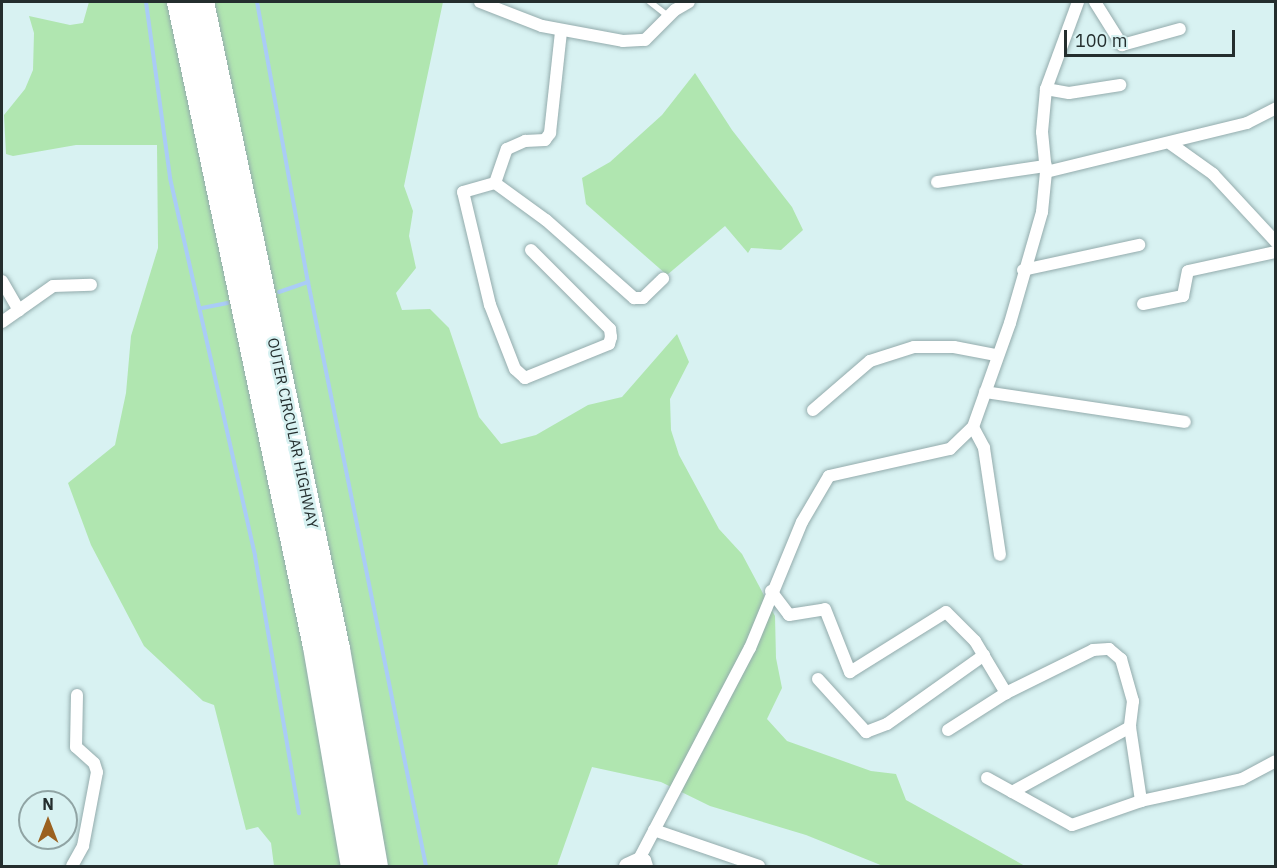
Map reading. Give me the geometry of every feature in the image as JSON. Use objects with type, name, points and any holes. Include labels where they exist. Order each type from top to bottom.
[{"type":"highway","name":"OUTER CIRCULAR HIGHWAY","points":[[180,2],[315,647],[353,867]]},
{"type":"highway","name":"OUTER CIRCULAR HIGHWAY","points":[[202,2],[338,649],[376,867]]},
{"type":"street","points":[[480,2],[561,31],[623,41],[645,40],[668,16],[689,2]]},
{"type":"street","points":[[637,865],[750,648],[771,591],[802,522],[829,476],[950,449],[973,427],[996,355],[1010,323],[1023,270],[1042,212],[1046,169],[1042,132],[1046,89],[1078,2]]},
{"type":"street","points":[[1095,2],[1122,45],[1180,29]]},
{"type":"street","points":[[495,183],[507,149],[525,141],[545,140],[550,133],[561,31]]},
{"type":"street","points":[[1046,89],[1069,93],[1120,85]]},
{"type":"street","points":[[937,182],[1046,169],[1171,144],[1247,123],[1275,108]]},
{"type":"street","points":[[1143,304],[1183,296],[1188,271],[1275,243],[1213,174],[1171,144]]},
{"type":"street","points":[[495,183],[463,192],[463,199],[490,305],[515,369],[525,378],[609,344],[611,337],[610,329],[531,250]]},
{"type":"street","points":[[495,183],[546,220],[634,298],[643,298],[663,279]]},
{"type":"street","points":[[1023,270],[1138,245]]},
{"type":"street","points":[[2,281],[19,310]]},
{"type":"street","points":[[2,322],[53,286],[91,285]]},
{"type":"street","points":[[813,410],[870,361],[914,346],[954,347],[996,355]]},
{"type":"street","points":[[985,392],[1185,422]]},
{"type":"street","points":[[973,427],[984,448],[1000,555]]},
{"type":"street","points":[[771,591],[789,615],[825,609],[850,672],[946,612],[984,654],[1006,693]]},
{"type":"street","points":[[948,730],[1006,693],[1094,650],[1109,649],[1121,659],[1133,701],[1130,727],[1141,801]]},
{"type":"street","points":[[818,679],[866,732],[888,724],[984,654]]},
{"type":"street","points":[[72,867],[83,846],[97,772],[94,763],[76,747],[77,694]]},
{"type":"street","points":[[1012,792],[1130,727]]},
{"type":"street","points":[[987,778],[1072,825],[1141,801],[1242,779],[1275,760]]},
{"type":"street","points":[[654,830],[759,867]]},
{"type":"lane","points":[[650,2],[668,16]]},
{"type":"green space","points":[[89,2],[443,2],[404,186],[413,211],[409,236],[416,268],[396,293],[402,310],[430,309],[449,328],[479,417],[501,444],[536,435],[588,405],[622,397],[677,334],[689,362],[670,399],[671,430],[679,455],[719,529],[742,554],[775,616],[776,658],[782,688],[767,719],[787,741],[871,771],[896,774],[906,800],[1025,866],[883,866],[806,835],[710,806],[661,782],[592,767],[557,866],[274,866],[271,843],[258,827],[246,830],[214,705],[203,701],[144,646],[91,545],[68,483],[115,445],[126,393],[131,336],[158,248],[157,145],[76,145],[13,156],[6,154],[4,115],[25,89],[33,70],[34,33],[29,16],[70,25],[83,23]]},
{"type":"green space","points":[[695,73],[732,130],[792,207],[803,230],[781,250],[751,248],[748,253],[725,226],[667,275],[586,204],[582,178],[610,162],[662,115]]},
{"type":"waterway","points":[[146,2],[170,178],[255,556],[299,813]]},
{"type":"waterway","points":[[257,2],[308,282],[426,866]]},
{"type":"waterway","points":[[279,292],[308,282]]},
{"type":"waterway","points":[[202,308],[228,303]]}]
